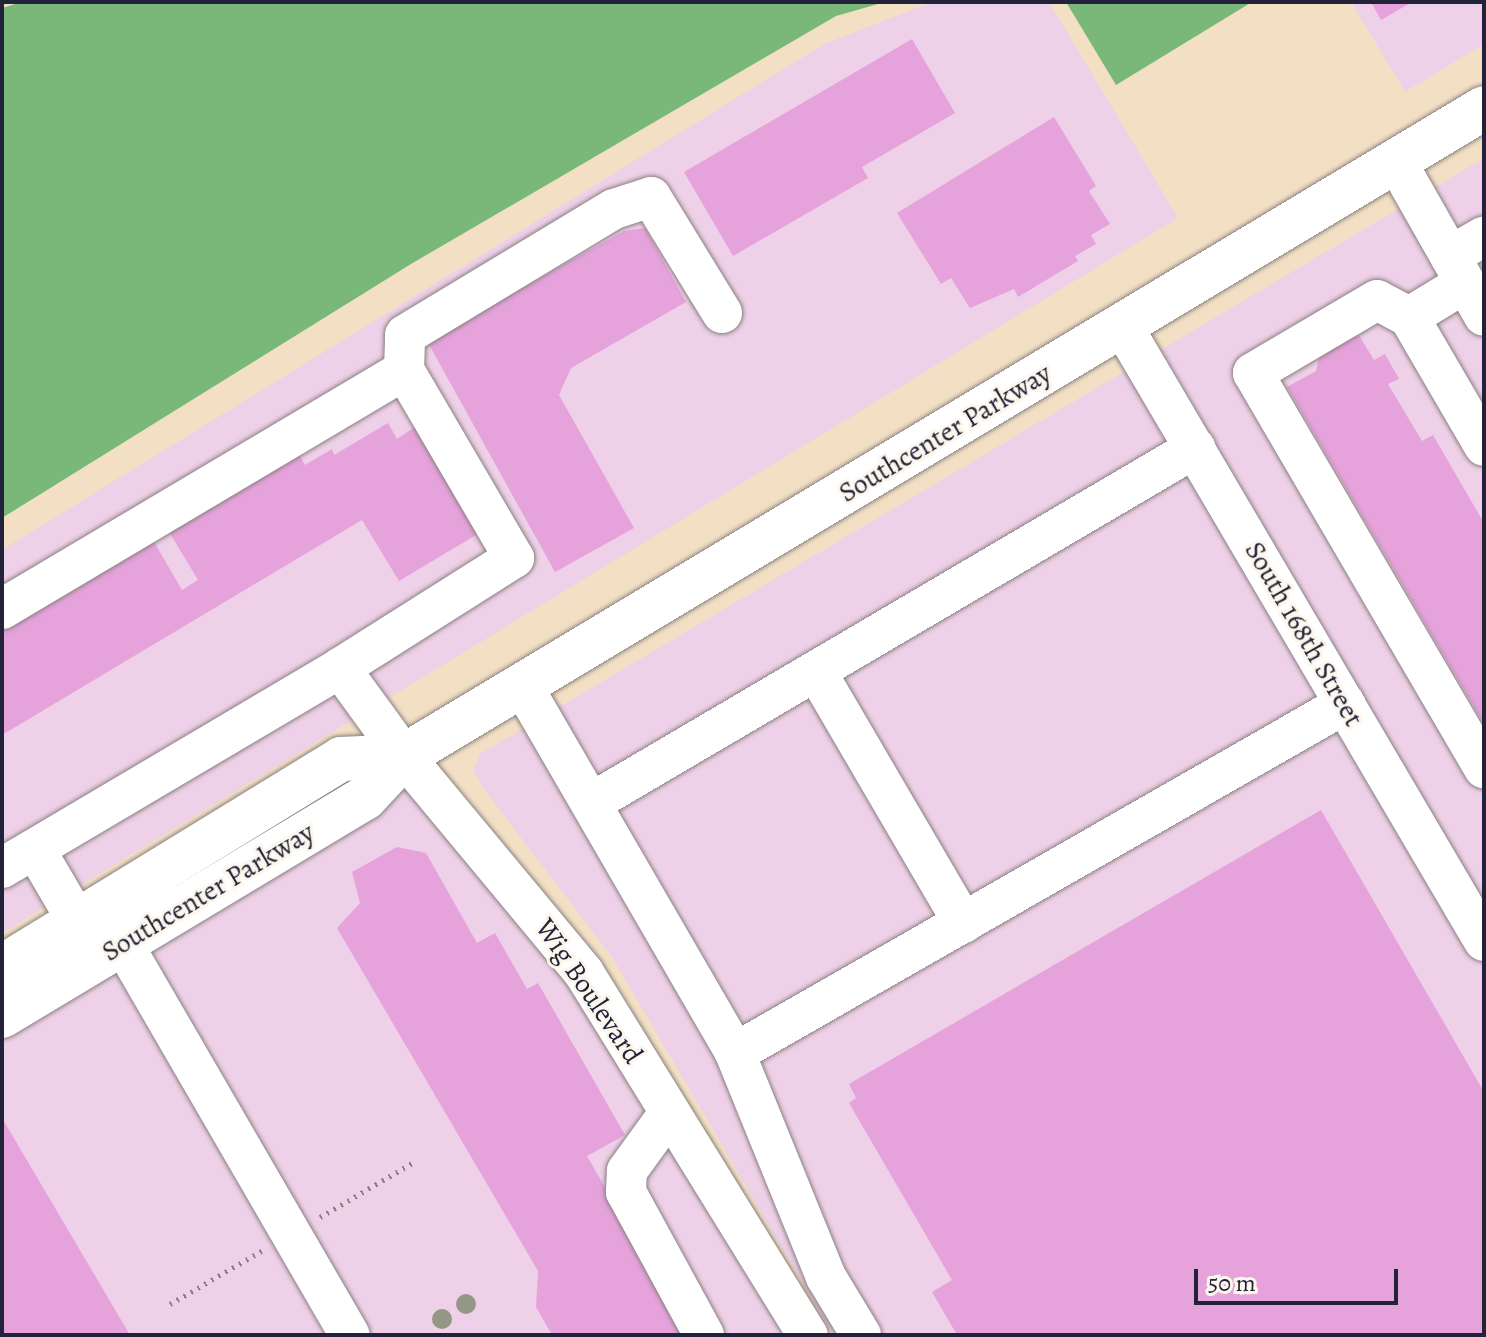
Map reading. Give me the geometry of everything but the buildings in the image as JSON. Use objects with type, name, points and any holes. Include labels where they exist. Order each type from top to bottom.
[{"type":"main road","name":"Southcenter Parkway","points":[[2,1016],[365,798],[404,756],[1484,108]]},
{"type":"main road","name":"Southcenter Parkway","points":[[2,967],[341,759],[404,756]]},
{"type":"lane","points":[[1396,161],[1466,285]]},
{"type":"lane","points":[[77,921],[18,858],[340,668],[514,558],[404,370],[405,335],[614,209],[651,197],[722,313]]},
{"type":"lane","points":[[1409,317],[1466,285],[1484,236]]},
{"type":"lane","points":[[1484,446],[1409,317],[1377,300],[1253,373],[1484,768]]},
{"type":"lane","name":"South 168th Street","points":[[1123,327],[1484,941]]},
{"type":"lane","points":[[2,609],[404,370]]},
{"type":"lane","points":[[591,803],[1195,448]]},
{"type":"lane","name":"Wig Boulevard","points":[[340,668],[404,756],[584,973],[799,1332]]},
{"type":"lane","points":[[816,671],[963,923]]},
{"type":"lane","points":[[522,685],[735,1053],[826,1277],[861,1335]]},
{"type":"lane","points":[[735,1053],[1345,704]]},
{"type":"lane","points":[[123,944],[350,1335]]},
{"type":"lane","points":[[669,1113],[627,1171],[626,1192],[704,1335]]},
{"type":"shaded area","points":[[932,2],[1049,2],[1178,218],[2,933],[2,550],[824,44]]},
{"type":"shaded area","points":[[1351,2],[1484,2],[1484,44],[1405,92]]},
{"type":"shaded area","points":[[1484,158],[1484,1335],[833,1335],[612,957],[473,771],[480,754]]},
{"type":"shaded area","points":[[404,756],[526,899],[808,1335],[2,1335],[2,1009]]},
{"type":"green space","points":[[22,2],[885,2],[836,16],[411,264],[2,518],[2,8]]},
{"type":"green space","points":[[1066,2],[1252,2],[1116,85]]}]
